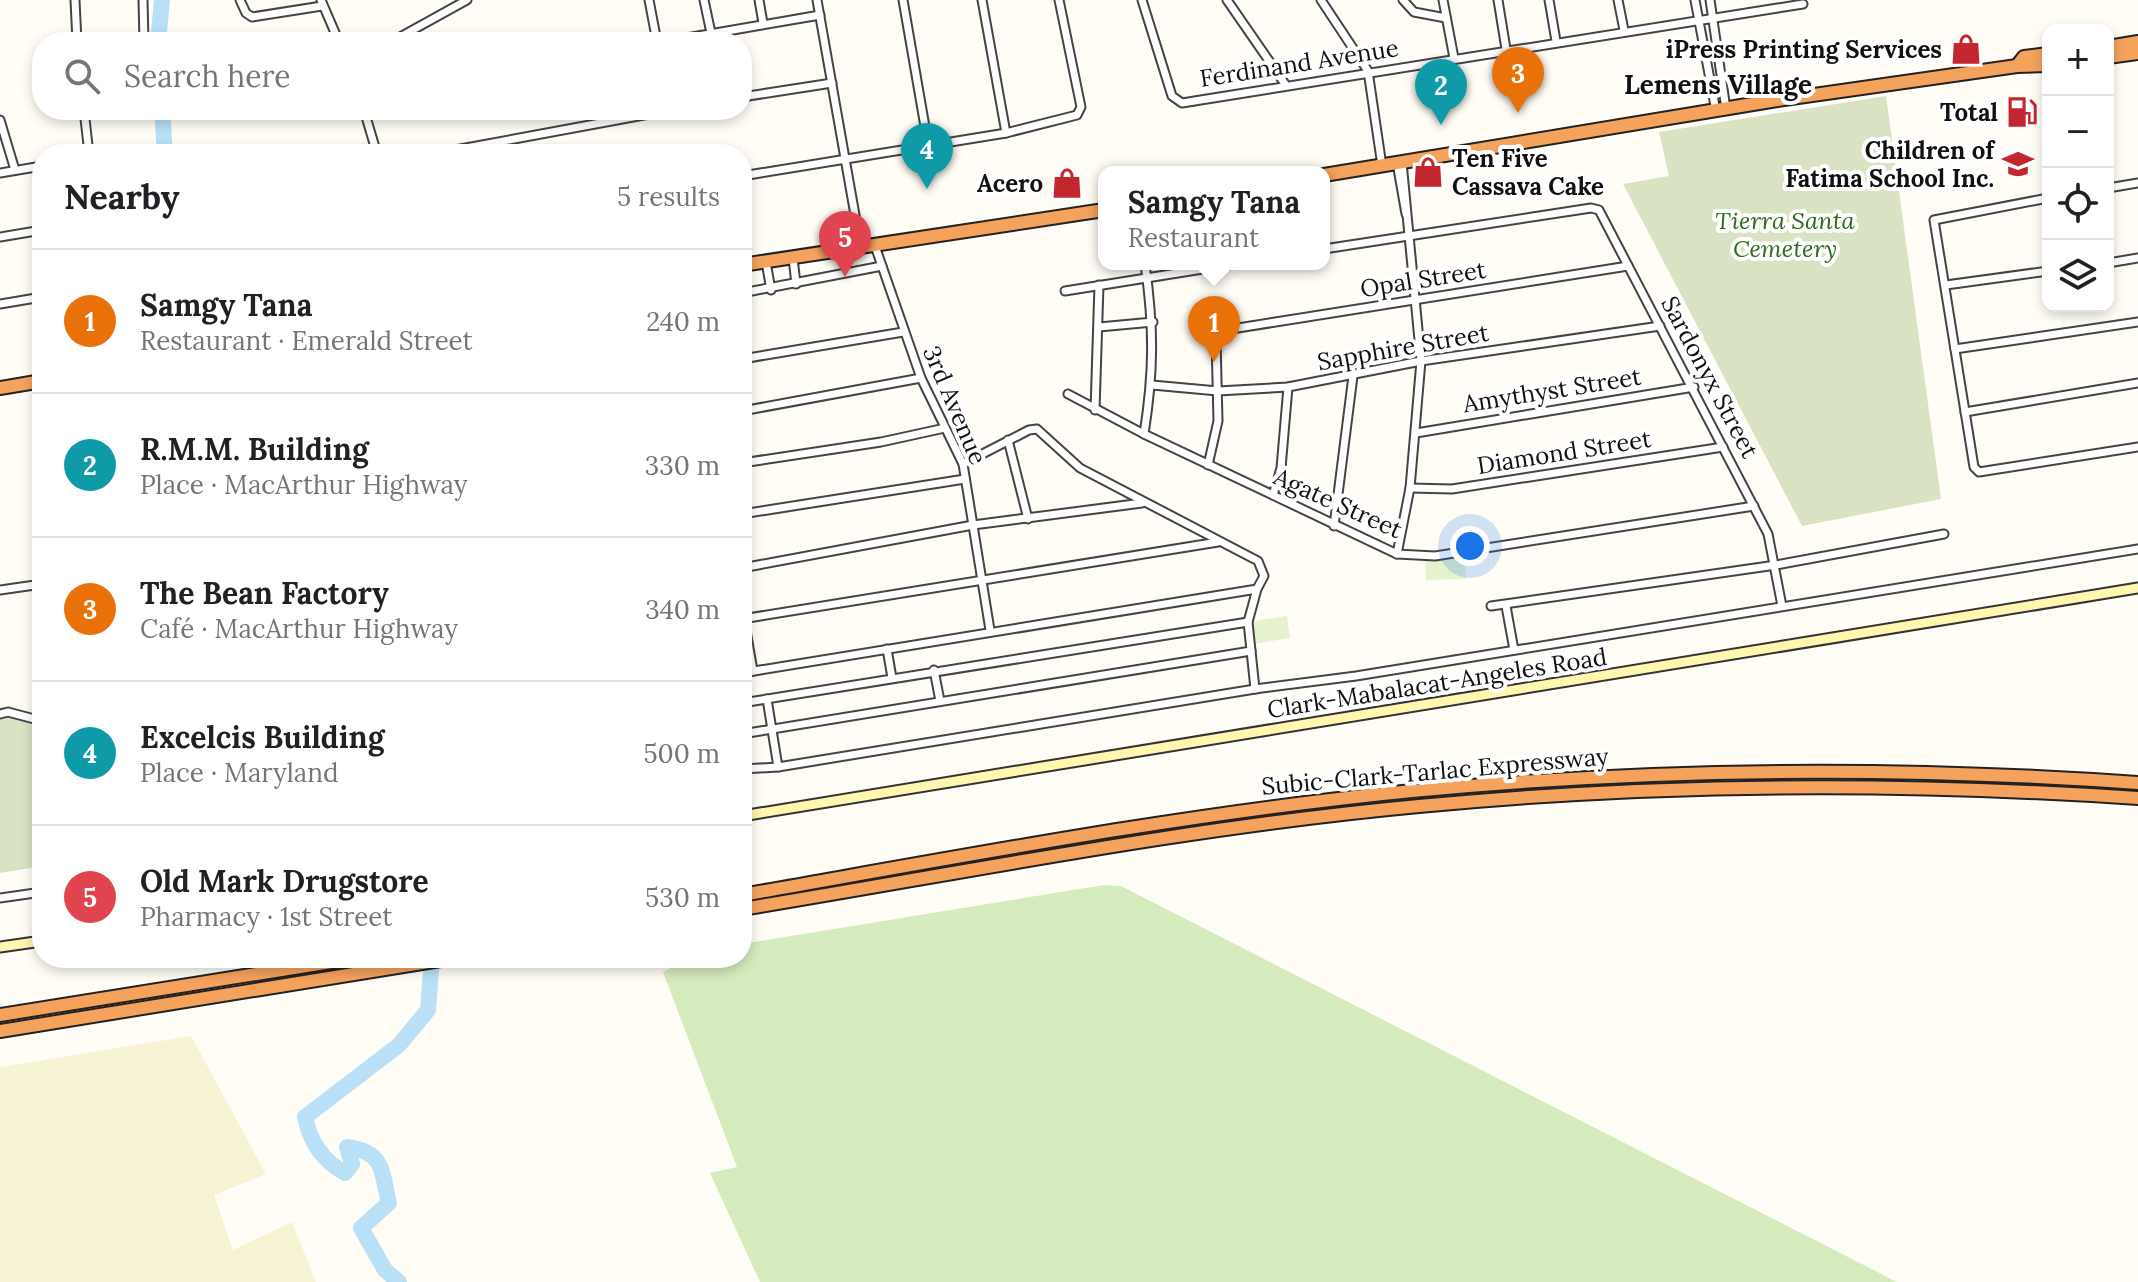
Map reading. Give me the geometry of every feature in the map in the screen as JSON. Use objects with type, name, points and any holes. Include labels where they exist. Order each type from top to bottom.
[{"type":"highway","points":[[2114,46],[2138,42]]},
{"type":"highway","points":[[2114,56],[2138,53]]},
{"type":"highway","points":[[2017,66],[2024,57],[2042,55]]},
{"type":"highway","points":[[1330,174],[1721,110],[2017,66],[2042,65]]},
{"type":"highway","points":[[752,264],[1098,211]]},
{"type":"highway","points":[[0,388],[32,383]]},
{"type":"highway","name":"Subic-Clark-Tarlac Expressway","points":[[752,893],[1197,818],[1428,790],[1617,776],[1776,772],[1924,772],[2138,783]]},
{"type":"highway","name":"Subic-Clark-Tarlac Expressway","points":[[752,907],[1157,839],[1430,805],[1532,796],[1755,787],[2007,790],[2138,798]]},
{"type":"highway","points":[[2007,790],[2138,805]]},
{"type":"highway","points":[[0,1015],[294,968]]},
{"type":"highway","points":[[0,1031],[392,968]]},
{"type":"main road","name":"Clark-Mabalacat-Angeles Road","points":[[752,814],[2138,588]]},
{"type":"main road","points":[[0,947],[32,942]]},
{"type":"street","points":[[75,0],[77,32]]},
{"type":"street","points":[[143,0],[144,32]]},
{"type":"street","points":[[240,0],[246,13],[252,17],[322,3],[335,32]]},
{"type":"street","points":[[409,32],[467,0]]},
{"type":"street","points":[[649,0],[657,32]]},
{"type":"street","points":[[704,0],[711,32]]},
{"type":"street","points":[[759,0],[763,23]]},
{"type":"street","points":[[817,0],[861,249]]},
{"type":"street","points":[[903,0],[928,144]]},
{"type":"street","points":[[982,0],[1006,133]]},
{"type":"street","points":[[752,174],[1006,133],[1081,112],[1059,0]]},
{"type":"street","name":"Ferdinand Avenue","points":[[1142,0],[1172,96],[1182,103],[1285,84],[1803,4]]},
{"type":"street","points":[[1227,0],[1285,84]]},
{"type":"street","points":[[1321,0],[1361,56],[1368,71],[1382,166]]},
{"type":"street","points":[[1403,0],[1414,12],[1446,18]]},
{"type":"street","points":[[1443,0],[1454,58]]},
{"type":"street","points":[[1498,0],[1506,49]]},
{"type":"street","points":[[1549,0],[1556,41]]},
{"type":"street","points":[[1618,0],[1624,30]]},
{"type":"street","points":[[1695,0],[1721,110]]},
{"type":"street","points":[[1710,0],[1721,110]]},
{"type":"street","points":[[1761,0],[1763,10]]},
{"type":"street","points":[[716,32],[820,15]]},
{"type":"street","points":[[752,95],[832,83]]},
{"type":"street","points":[[0,120],[15,170]]},
{"type":"street","points":[[85,120],[88,144]]},
{"type":"street","points":[[367,120],[374,144]]},
{"type":"street","points":[[487,144],[617,120]]},
{"type":"street","points":[[1397,554],[1410,488],[1421,361],[1400,162]]},
{"type":"street","points":[[0,173],[32,167]]},
{"type":"street","points":[[2114,187],[2138,183]]},
{"type":"street","points":[[2042,199],[1934,220],[1974,467],[1979,472],[2138,447]]},
{"type":"street","name":"Sardonyx Street","points":[[1409,234],[1591,208],[1600,211],[1768,534],[1782,606]]},
{"type":"street","points":[[0,237],[32,232]]},
{"type":"street","points":[[1330,248],[1409,234]]},
{"type":"street","name":"3rd Avenue","points":[[875,246],[921,378],[963,464],[990,630]]},
{"type":"street","points":[[793,258],[796,284]]},
{"type":"street","points":[[2114,262],[2138,258]]},
{"type":"street","points":[[766,262],[771,290]]},
{"type":"street","points":[[752,292],[882,266]]},
{"type":"street","name":"Opal Street","points":[[1218,391],[1216,335],[1223,330],[1628,266]]},
{"type":"street","points":[[1144,434],[1152,385],[1153,322],[1146,270]]},
{"type":"street","points":[[1065,291],[1199,270]]},
{"type":"street","points":[[1946,285],[2042,272]]},
{"type":"street","points":[[1095,410],[1099,285]]},
{"type":"street","points":[[0,304],[32,299]]},
{"type":"street","points":[[1099,327],[1153,322]]},
{"type":"street","points":[[1955,349],[2138,322]]},
{"type":"street","name":"Sapphire Street","points":[[1152,385],[1218,391],[1288,387],[1421,361],[1660,326]]},
{"type":"street","points":[[752,357],[903,332]]},
{"type":"street","points":[[1334,526],[1353,376]]},
{"type":"street","points":[[752,409],[921,378]]},
{"type":"street","points":[[1965,412],[2138,383]]},
{"type":"street","points":[[1273,495],[1281,468],[1288,387]]},
{"type":"street","name":"Amythyst Street","points":[[1416,433],[1694,387]]},
{"type":"street","points":[[1208,465],[1218,421],[1218,391]]},
{"type":"street","name":"Agate Street","points":[[1068,394],[1144,434],[1397,554],[1435,556],[1754,506]]},
{"type":"street","points":[[752,461],[881,442],[945,428]]},
{"type":"street","points":[[963,464],[1008,440],[1037,429],[1080,468],[1258,561],[1264,568],[1264,576],[1248,622],[1255,689]]},
{"type":"street","points":[[1008,440],[1028,519]]},
{"type":"street","name":"Diamond Street","points":[[1410,488],[1452,489],[1723,447]]},
{"type":"street","points":[[752,512],[965,479]]},
{"type":"street","points":[[752,566],[973,525],[1143,502]]},
{"type":"street","points":[[1491,606],[1776,565],[1944,534]]},
{"type":"street","points":[[752,618],[1219,542]]},
{"type":"street","points":[[752,768],[778,767],[1255,689],[1280,688],[2138,549]]},
{"type":"street","points":[[0,590],[32,585]]},
{"type":"street","points":[[752,666],[753,671],[990,630],[1257,589]]},
{"type":"street","points":[[1506,606],[1514,650]]},
{"type":"street","points":[[752,701],[1248,622]]},
{"type":"street","points":[[887,649],[892,678]]},
{"type":"street","points":[[752,732],[1251,651]]},
{"type":"street","points":[[934,670],[940,701]]},
{"type":"street","points":[[767,699],[778,767]]},
{"type":"street","points":[[0,714],[8,712],[32,718]]},
{"type":"street","points":[[0,898],[32,893]]},
{"type":"shaded area","points":[[191,1036],[266,1174],[214,1195],[233,1250],[292,1222],[316,1282],[0,1282],[0,1067]]},
{"type":"green space","name":"Tierra Santa Cemetery","points":[[1886,96],[1941,499],[1802,526],[1623,184],[1669,176],[1659,132]]},
{"type":"green space","points":[[1465,556],[1466,579],[1426,580],[1425,558]]},
{"type":"green space","points":[[1287,616],[1290,638],[1253,644],[1249,622]]},
{"type":"green space","points":[[13,709],[32,714],[32,868],[0,873],[0,713]]},
{"type":"green space","points":[[1104,885],[1121,886],[1897,1282],[760,1282],[710,1173],[737,1167],[663,972],[671,968],[752,968],[752,942]]},
{"type":"waterway","points":[[159,32],[162,0]]},
{"type":"waterway","points":[[163,120],[164,144]]},
{"type":"waterway","points":[[399,1282],[385,1270],[361,1228],[389,1203],[379,1165],[368,1153],[347,1147],[352,1164],[345,1173],[337,1168],[319,1150],[310,1135],[305,1117],[399,1045],[428,1010],[431,968]]},
{"type":"place","name":"iPress Printing Services","points":[[1966,49]]},
{"type":"place","name":"Total","points":[[2022,112]]},
{"type":"place","name":"The Bean Factory","points":[[1518,113]]},
{"type":"place","name":"R.M.M. Building","points":[[1441,125]]},
{"type":"place","name":"Children of Fatima School Inc.","points":[[2018,164]]},
{"type":"place","name":"Ten Five Cassava Cake","points":[[1428,172]]},
{"type":"place","name":"Acero","points":[[1067,183]]},
{"type":"place","name":"Excelcis Building","points":[[927,189]]},
{"type":"place","name":"Old Mark Drugstore","points":[[845,277]]},
{"type":"place","name":"Samgy Tana","points":[[1214,362]]},
{"type":"district","name":"Lemens Village","points":[[1718,84]]}]
